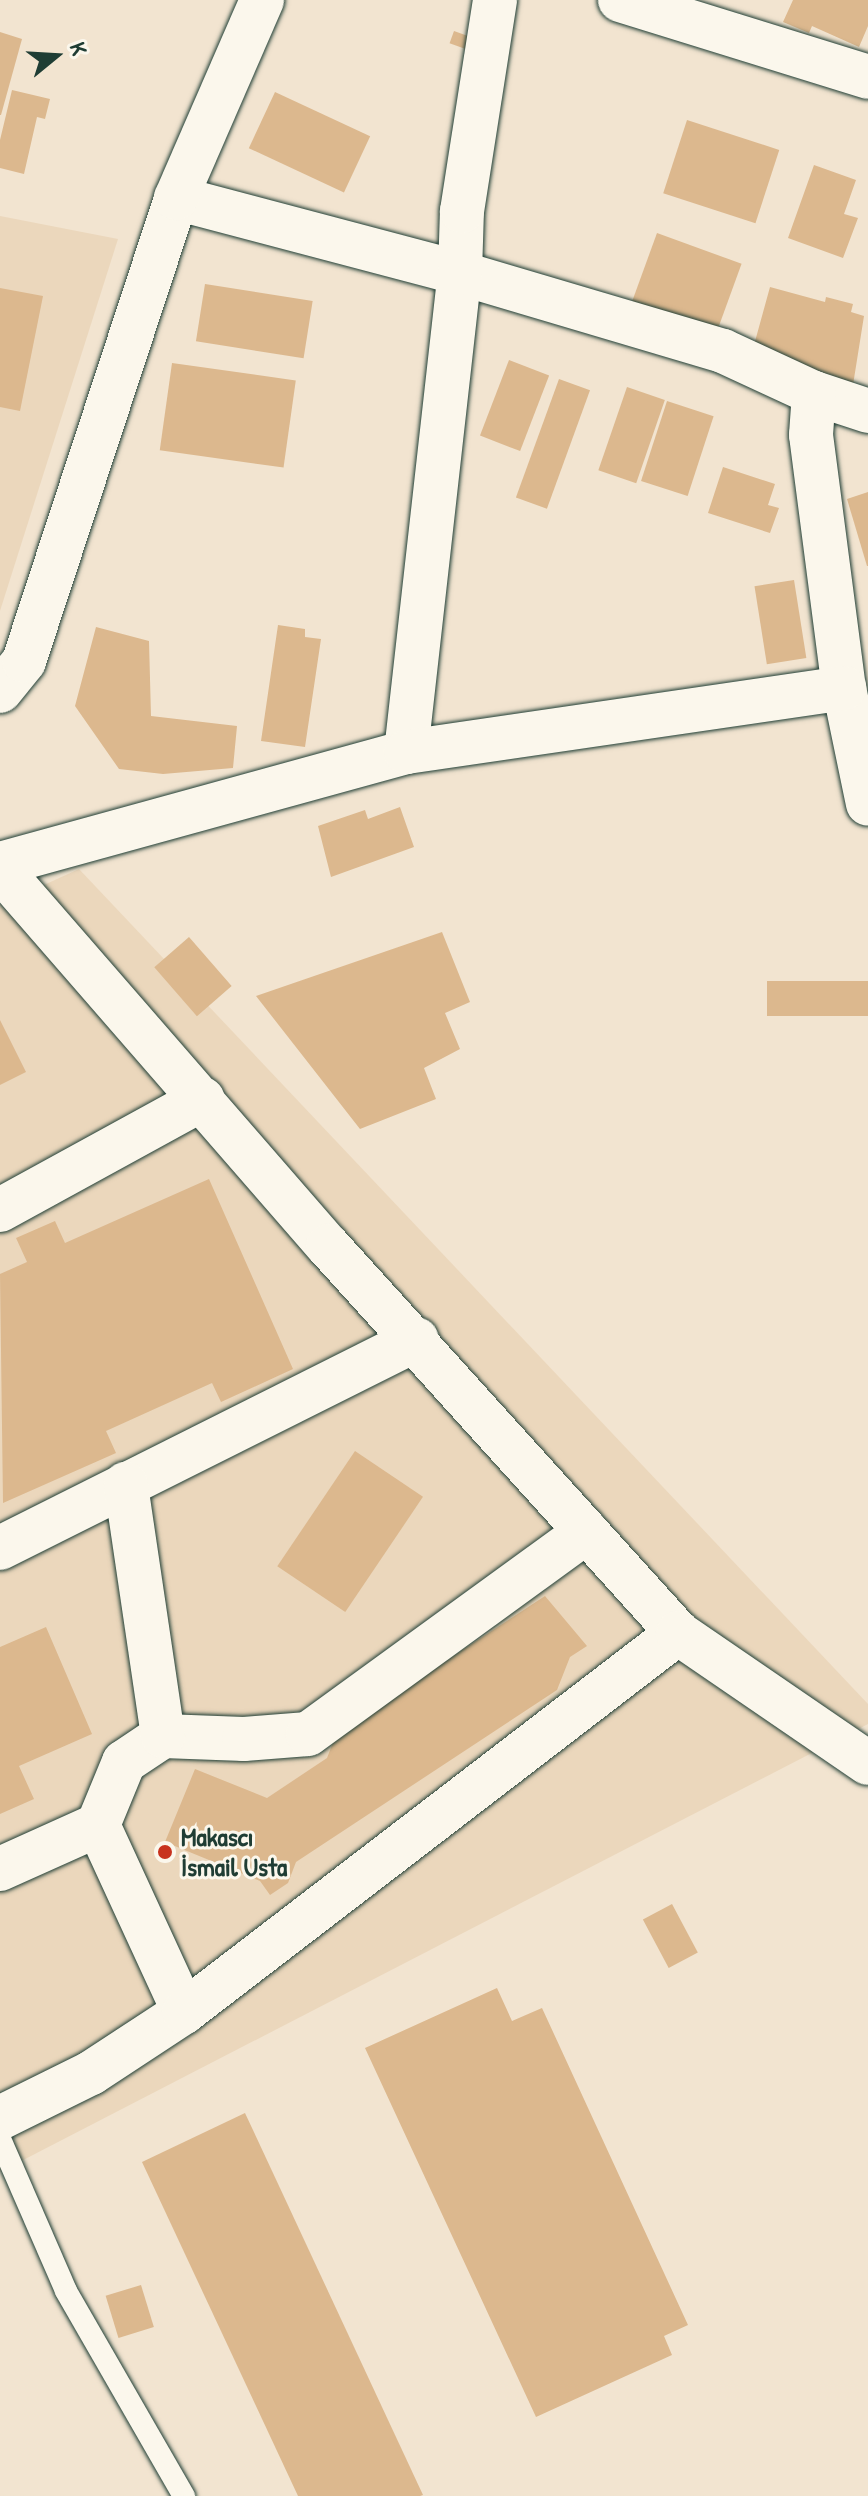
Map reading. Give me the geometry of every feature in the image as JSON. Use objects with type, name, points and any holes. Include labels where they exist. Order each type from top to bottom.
[{"type":"street","points":[[0,691],[24,661],[176,198],[262,0]]},
{"type":"street","points":[[406,752],[460,273],[463,199],[495,0]]},
{"type":"street","points":[[620,0],[868,77]]},
{"type":"street","points":[[176,198],[460,273],[723,351],[814,393],[868,411]]},
{"type":"street","points":[[814,393],[811,435],[844,688],[868,804]]},
{"type":"street","points":[[844,688],[406,752],[0,866],[328,1246],[417,1339],[678,1633],[868,1763]]},
{"type":"street","points":[[0,1210],[203,1099]]},
{"type":"street","points":[[0,1548],[417,1339]]},
{"type":"street","points":[[126,1484],[163,1736]]},
{"type":"street","points":[[0,1869],[98,1825],[124,1762],[163,1736],[244,1739],[308,1734],[586,1532]]},
{"type":"street","points":[[0,2118],[91,2073],[184,2012],[678,1633]]},
{"type":"street","points":[[98,1825],[184,2012]]},
{"type":"lane","points":[[0,2139],[66,2291],[184,2496]]},
{"type":"shaded area","points":[[0,216],[118,239],[0,611]]},
{"type":"shaded area","points":[[79,869],[868,1704],[868,1724],[0,2172],[0,905]]},
{"type":"building","points":[[793,0],[868,0],[868,26],[859,47],[812,26],[809,33],[783,22]]},
{"type":"building","points":[[454,31],[476,39],[471,51],[450,43]]},
{"type":"building","points":[[0,32],[22,39],[1,115],[0,115]]},
{"type":"building","points":[[12,90],[50,99],[45,119],[37,117],[24,174],[0,168],[0,140]]},
{"type":"building","points":[[275,92],[370,136],[344,193],[249,148]]},
{"type":"building","points":[[687,120],[779,150],[755,223],[663,193]]},
{"type":"building","points":[[814,165],[856,180],[844,214],[858,218],[843,258],[788,238]]},
{"type":"building","points":[[657,233],[742,264],[713,343],[628,312]]},
{"type":"building","points":[[205,284],[313,301],[304,358],[196,341]]},
{"type":"building","points":[[770,287],[825,302],[826,297],[853,304],[851,312],[864,316],[853,385],[751,356]]},
{"type":"building","points":[[0,288],[43,296],[20,411],[0,407]]},
{"type":"building","points":[[509,360],[549,375],[520,451],[480,436]]},
{"type":"building","points":[[172,363],[296,380],[284,468],[160,450]]},
{"type":"building","points":[[559,379],[590,390],[547,509],[516,497]]},
{"type":"building","points":[[627,387],[665,400],[636,483],[598,470]]},
{"type":"building","points":[[667,401],[714,416],[688,496],[641,481]]},
{"type":"building","points":[[723,467],[775,484],[768,505],[779,508],[770,533],[708,513]]},
{"type":"building","points":[[868,492],[868,566],[867,566],[847,499]]},
{"type":"building","points":[[794,580],[806,658],[767,664],[754,586]]},
{"type":"building","points":[[278,625],[305,629],[305,637],[321,639],[305,747],[261,741]]},
{"type":"building","points":[[96,627],[149,641],[151,716],[237,726],[233,768],[163,774],[119,769],[75,706]]},
{"type":"building","points":[[400,807],[414,847],[331,877],[318,826],[365,810],[368,819]]},
{"type":"building","points":[[442,932],[470,1002],[445,1013],[460,1049],[424,1068],[436,1099],[360,1129],[256,996]]},
{"type":"building","points":[[189,937],[232,986],[197,1016],[154,967]]},
{"type":"building","points":[[767,981],[868,981],[868,1016],[767,1016]]},
{"type":"building","points":[[0,1020],[26,1072],[0,1085]]},
{"type":"building","points":[[209,1179],[293,1369],[221,1402],[212,1383],[106,1431],[116,1453],[3,1503],[0,1274],[27,1262],[16,1238],[55,1221],[65,1243]]},
{"type":"building","points":[[355,1451],[423,1497],[345,1612],[277,1566]]},
{"type":"building","points":[[545,1596],[587,1646],[570,1657],[557,1690],[296,1862],[288,1883],[270,1895],[260,1881],[165,1842],[195,1769],[267,1798],[327,1758],[337,1732]]},
{"type":"building","points":[[46,1627],[92,1734],[19,1766],[34,1799],[0,1814],[0,1647]]},
{"type":"building","points":[[672,1904],[698,1953],[669,1968],[643,1919]]},
{"type":"building","points":[[497,1988],[512,2021],[542,2008],[688,2325],[664,2336],[672,2355],[536,2417],[365,2048]]},
{"type":"building","points":[[245,2113],[423,2495],[298,2496],[142,2162]]},
{"type":"building","points":[[141,2285],[154,2327],[118,2338],[106,2296]]},
{"type":"place","name":"Makascı İsmail Usta","points":[[165,1852]]}]
